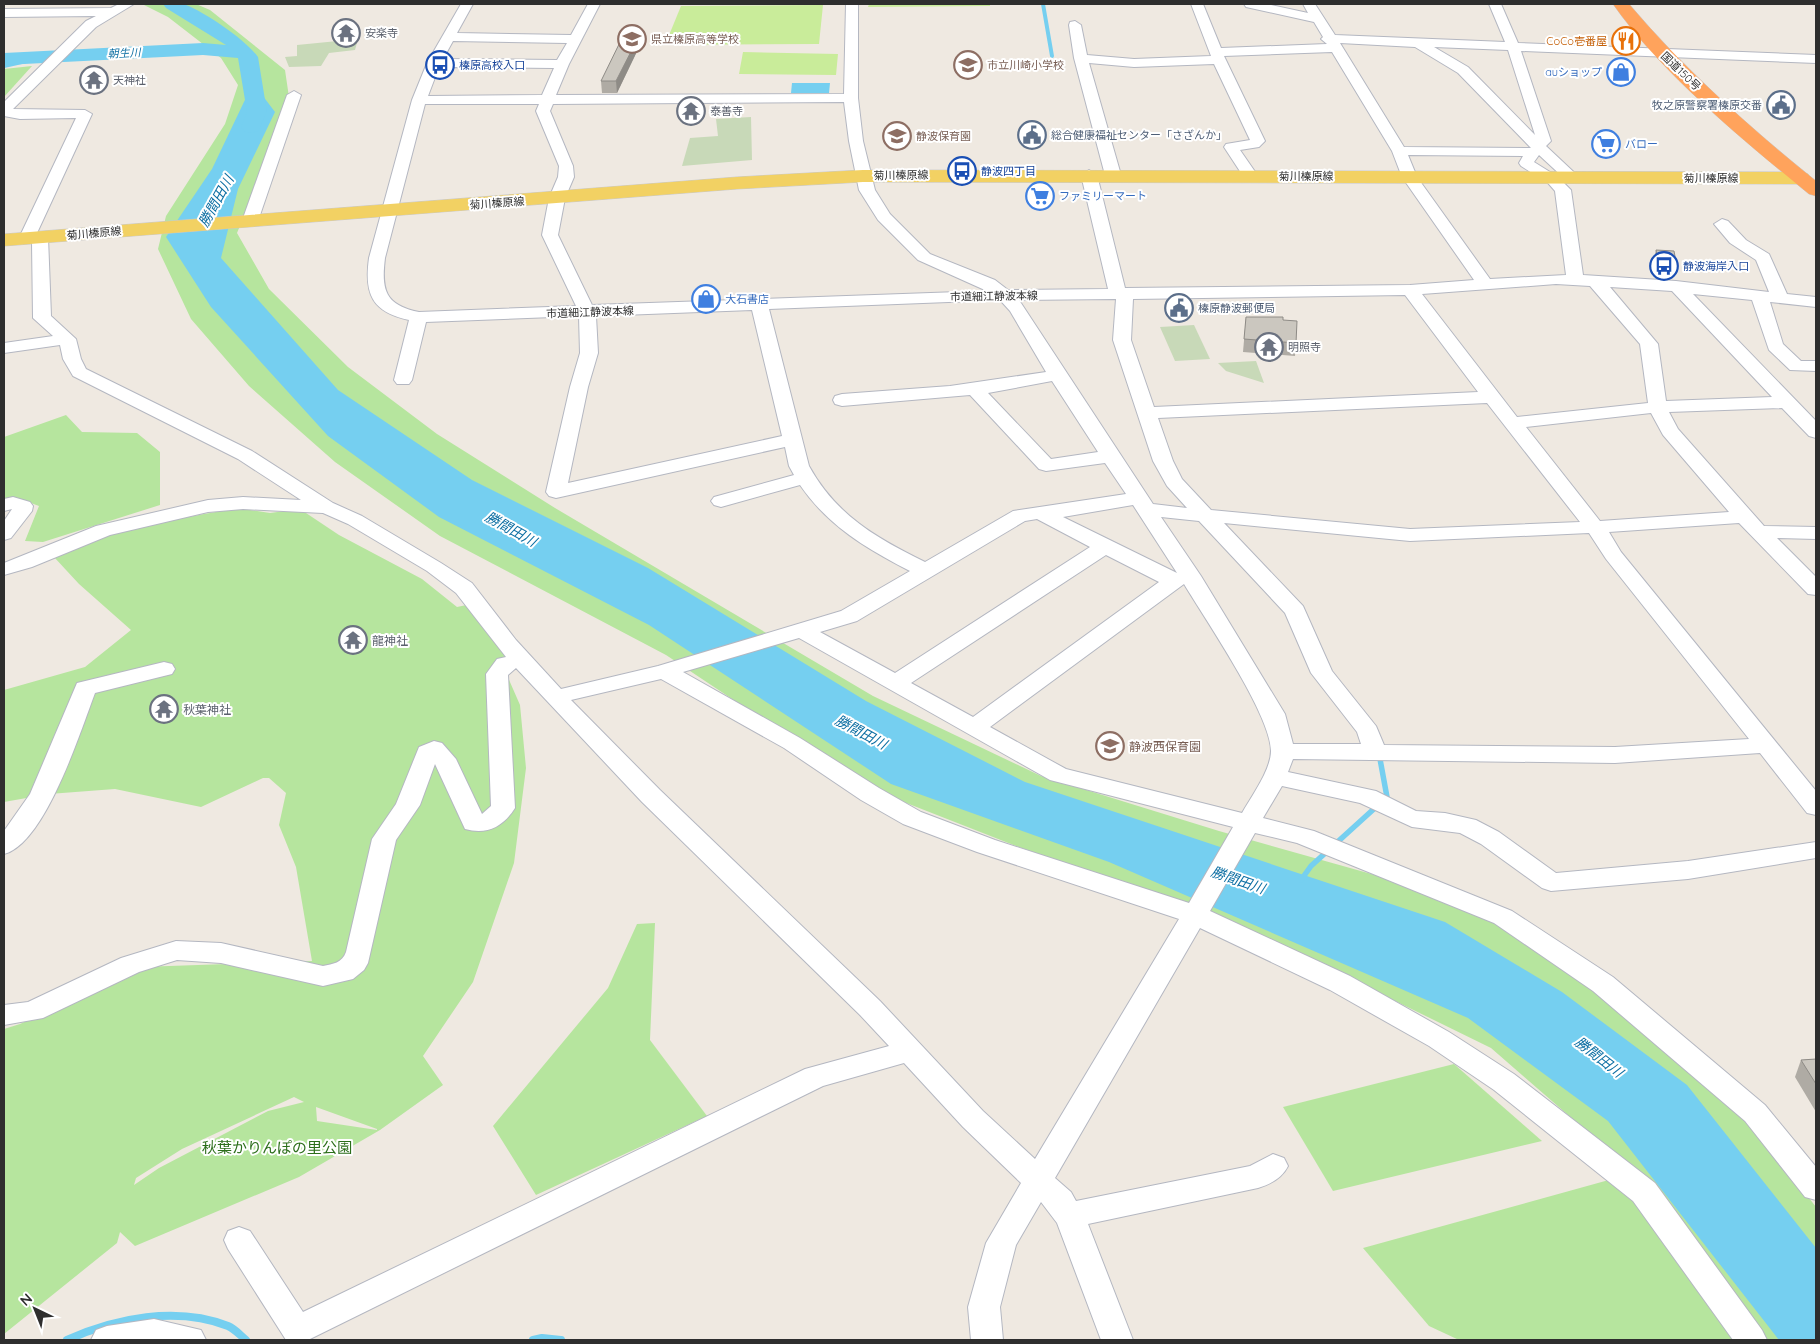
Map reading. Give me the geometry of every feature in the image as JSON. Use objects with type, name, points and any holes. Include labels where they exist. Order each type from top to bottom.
[{"type":"highway","name":"国道150号","points":[[1621,4],[1662,53],[1749,136],[1816,190]]},
{"type":"main road","name":"菊川榛原線","points":[[4,240],[737,183],[863,176],[1113,175],[1801,178]]},
{"type":"street","name":"市道細江静波本線","points":[[467,4],[434,63],[419,100],[388,211],[373,279],[374,288],[380,298],[396,312],[419,317],[1006,296],[1410,290],[1575,279],[1676,286],[1816,302]]},
{"type":"street","points":[[594,4],[562,64],[543,111],[566,166],[566,177],[557,198],[550,235],[587,312],[589,353],[579,387],[556,492],[794,439]]},
{"type":"street","points":[[852,4],[851,98],[863,176],[867,190],[884,217],[924,257],[989,284],[1006,296],[1017,308],[1057,375],[1144,504],[1182,579],[1273,714],[1283,751],[1274,777],[1195,915],[1001,1243],[984,1307],[987,1340]]},
{"type":"street","points":[[1197,4],[1218,56],[1258,141],[1254,144],[1231,147],[1250,176]]},
{"type":"street","points":[[1250,4],[1318,19]]},
{"type":"street","points":[[1308,4],[1399,151],[1410,177],[1485,284]]},
{"type":"street","points":[[1495,4],[1513,46],[1544,141],[1526,163],[1549,177],[1563,190],[1575,279]]},
{"type":"street","points":[[4,13],[119,8]]},
{"type":"street","points":[[4,111],[91,24],[119,8]]},
{"type":"street","points":[[1075,24],[1081,58],[1113,175]]},
{"type":"street","points":[[449,37],[576,39]]},
{"type":"street","points":[[1081,58],[1134,63],[1218,56],[1331,43],[1414,41],[1816,59]]},
{"type":"street","points":[[1414,41],[1457,64],[1537,149],[1571,177]]},
{"type":"street","points":[[434,63],[562,64]]},
{"type":"street","points":[[12,86],[29,84]]},
{"type":"street","points":[[250,221],[294,95]]},
{"type":"street","points":[[419,100],[851,98]]},
{"type":"street","points":[[4,111],[85,114],[38,211],[34,238],[42,318],[67,339],[72,359],[79,372],[246,455],[326,507],[355,520],[434,567],[464,588],[508,645],[523,659],[531,672],[651,796],[870,1008],[973,1119],[1060,1201],[1069,1215],[1117,1340]]},
{"type":"street","points":[[1399,151],[1537,149]]},
{"type":"street","points":[[1089,175],[1122,294],[1122,340],[1163,461],[1174,482],[1208,516],[1295,611],[1322,673],[1340,693],[1368,731],[1374,752]]},
{"type":"street","points":[[1722,224],[1731,236],[1747,248],[1764,257],[1780,297]]},
{"type":"street","points":[[1596,281],[1649,344],[1658,407],[1670,431],[1744,517],[1816,589]]},
{"type":"street","points":[[1676,286],[1816,432]]},
{"type":"street","points":[[1410,290],[1512,424],[1595,527],[1613,555],[1768,745],[1816,808]]},
{"type":"street","points":[[1759,295],[1775,346],[1796,366],[1816,366]]},
{"type":"street","points":[[760,306],[794,439],[799,466],[805,478],[842,522],[868,542],[926,571]]},
{"type":"street","points":[[403,380],[405,365],[419,317]]},
{"type":"street","points":[[4,348],[67,339]]},
{"type":"street","points":[[842,400],[897,397],[1016,384],[1057,375]]},
{"type":"street","points":[[974,388],[1046,464],[1112,456]]},
{"type":"street","points":[[1147,413],[1492,397]]},
{"type":"street","points":[[1512,424],[1658,407],[1791,407],[1816,416]]},
{"type":"street","points":[[720,501],[805,478]]},
{"type":"street","points":[[4,505],[13,503],[23,506],[22,511],[4,534]]},
{"type":"street","points":[[4,569],[25,563],[103,530],[208,506],[243,503],[326,507]]},
{"type":"street","points":[[556,697],[664,671],[799,633],[849,616],[1020,515],[1037,512],[1144,504],[1208,516],[1410,536],[1595,527],[1744,517]]},
{"type":"street","points":[[1037,512],[1105,546],[1182,579]]},
{"type":"street","points":[[1761,532],[1816,533]]},
{"type":"street","points":[[894,684],[1105,546]]},
{"type":"street","points":[[973,728],[1182,579]]},
{"type":"street","points":[[799,633],[1058,775],[1248,822],[1319,843],[1503,917],[1604,984],[1755,1113],[1816,1188]]},
{"type":"street","points":[[4,1014],[33,1011],[130,965],[176,950],[221,953],[323,976],[343,972],[355,963],[359,952],[384,839],[408,805],[426,752],[434,748],[444,759],[474,823],[487,823],[503,808],[496,674],[505,664],[523,659]]},
{"type":"street","points":[[4,846],[33,810],[50,777],[85,688],[164,669]]},
{"type":"street","points":[[664,671],[792,743],[870,794],[912,818],[986,846],[1195,915],[1340,983],[1439,1039],[1504,1082],[1644,1192],[1751,1340]]},
{"type":"street","points":[[1283,751],[1615,755],[1768,745]]},
{"type":"street","points":[[1274,777],[1369,798],[1412,819],[1445,821],[1467,826],[1490,838],[1551,882],[1688,870],[1816,850]]},
{"type":"street","points":[[239,1240],[297,1330],[815,1077],[909,1051]]},
{"type":"street","points":[[1069,1215],[1258,1176],[1273,1166]]},
{"type":"street","points":[[121,1339],[154,1333],[190,1340]]},
{"type":"green space","points":[[142,4],[196,4],[210,10],[285,70],[290,104],[237,233],[269,289],[348,367],[437,434],[555,508],[873,696],[1041,776],[1219,831],[1407,884],[1513,932],[1720,1083],[1816,1207],[1816,1340],[1762,1340],[1716,1276],[1598,1141],[1491,1048],[1234,922],[1016,846],[863,786],[666,655],[440,536],[335,462],[249,386],[191,319],[158,249],[166,216],[225,124],[238,85],[221,58],[168,17]]},
{"type":"green space","points":[[869,4],[990,4],[990,6],[868,7]]},
{"type":"green space","points":[[823,5],[819,44],[665,45],[681,6]]},
{"type":"green space","points":[[358,39],[355,50],[329,53],[321,66],[289,67],[285,57],[297,56],[297,45]]},
{"type":"green space","points":[[743,52],[838,54],[836,75],[739,74]]},
{"type":"green space","points":[[32,66],[4,97],[4,69]]},
{"type":"green space","points":[[751,117],[752,160],[682,166],[690,138],[718,136],[716,119]]},
{"type":"green space","points":[[1194,325],[1210,359],[1175,361],[1160,327]]},
{"type":"green space","points":[[1256,361],[1264,383],[1226,371],[1218,363]]},
{"type":"green space","points":[[66,415],[82,432],[137,433],[160,452],[160,505],[43,542],[25,541],[39,506],[15,497],[4,502],[4,437]]},
{"type":"green space","name":"秋葉かりんぽの里公園","points":[[237,508],[270,513],[300,509],[339,535],[422,579],[457,607],[476,603],[523,659],[503,666],[520,705],[526,768],[514,863],[473,982],[423,1056],[443,1085],[380,1130],[299,1177],[135,1246],[120,1232],[117,1243],[4,1334],[4,1029],[20,1024],[140,967],[312,961],[296,867],[279,825],[286,793],[269,778],[263,778],[201,807],[115,789],[49,794],[4,802],[4,690],[85,667],[131,630],[79,584],[54,557],[97,540],[143,526]],"holes":[[[294,1097],[304,1102],[268,1111],[159,1168],[134,1185],[136,1178],[182,1149]],[[316,1107],[377,1129],[377,1130],[317,1121]]]},
{"type":"green space","points":[[655,923],[650,1040],[707,1116],[536,1195],[493,1126],[608,988],[637,924]]},
{"type":"green space","points":[[1454,1064],[1542,1141],[1333,1191],[1283,1107]]},
{"type":"green space","points":[[1616,1178],[1742,1340],[1459,1340],[1429,1326],[1363,1248]]},
{"type":"water","points":[[253,83],[275,112],[238,189],[221,258],[338,390],[472,480],[648,568],[866,701],[1025,782],[1445,922],[1562,992],[1687,1085],[1816,1248],[1816,1340],[1779,1340],[1608,1121],[1468,1018],[1109,862],[891,784],[649,625],[439,517],[328,436],[211,307],[166,237],[212,169]]},
{"type":"water","points":[[792,83],[830,83],[829,93],[791,93]]},
{"type":"building","points":[[626,30],[642,30],[616,81],[601,81]]},
{"type":"building","points":[[1656,250],[1674,251],[1677,267],[1659,265]]},
{"type":"building","points":[[1246,317],[1283,317],[1283,320],[1297,321],[1296,343],[1244,339]]},
{"type":"building","points":[[1816,1059],[1816,1084],[1801,1060]]},
{"type":"waterway","name":"勝間田川","points":[[172,4],[232,41],[244,53]]},
{"type":"waterway","points":[[1043,4],[1052,56]]},
{"type":"waterway","name":"朝生川","points":[[4,59],[203,49],[244,53]]},
{"type":"waterway","name":"勝間田川","points":[[244,53],[248,57],[257,112],[251,127]]},
{"type":"waterway","name":"朝生川","points":[[4,66],[44,57]]},
{"type":"waterway","points":[[1301,880],[1311,866],[1387,797],[1380,759]]},
{"type":"waterway","points":[[67,1340],[105,1326],[146,1317],[167,1316],[208,1320],[228,1326],[246,1340]]},
{"type":"waterway","points":[[533,1340],[542,1338],[561,1340]]},
{"type":"place","name":"安楽寺","points":[[346,33]]},
{"type":"place","name":"県立榛原高等学校","points":[[632,39]]},
{"type":"place","name":"CoCo壱番屋","points":[[1626,41]]},
{"type":"place","name":"榛原高校入口","points":[[440,65]]},
{"type":"place","name":"市立川崎小学校","points":[[968,65]]},
{"type":"place","name":"auショップ","points":[[1621,72]]},
{"type":"place","name":"天神社","points":[[94,80]]},
{"type":"place","name":"牧之原警察署榛原交番","points":[[1781,105]]},
{"type":"place","name":"泰善寺","points":[[691,111]]},
{"type":"place","name":"総合健康福祉センター「さざんか」","points":[[1032,135]]},
{"type":"place","name":"静波保育園","points":[[897,136]]},
{"type":"place","name":"バロー","points":[[1606,144]]},
{"type":"place","name":"静波四丁目","points":[[962,171]]},
{"type":"place","name":"ファミリーマート","points":[[1040,196]]},
{"type":"place","name":"静波海岸入口","points":[[1664,266]]},
{"type":"place","name":"大石書店","points":[[706,299]]},
{"type":"place","name":"榛原静波郵便局","points":[[1179,308]]},
{"type":"place","name":"明照寺","points":[[1269,347]]},
{"type":"place","name":"龍神社","points":[[353,640]]},
{"type":"place","name":"秋葉神社","points":[[164,709]]},
{"type":"place","name":"静波西保育園","points":[[1110,746]]}]
